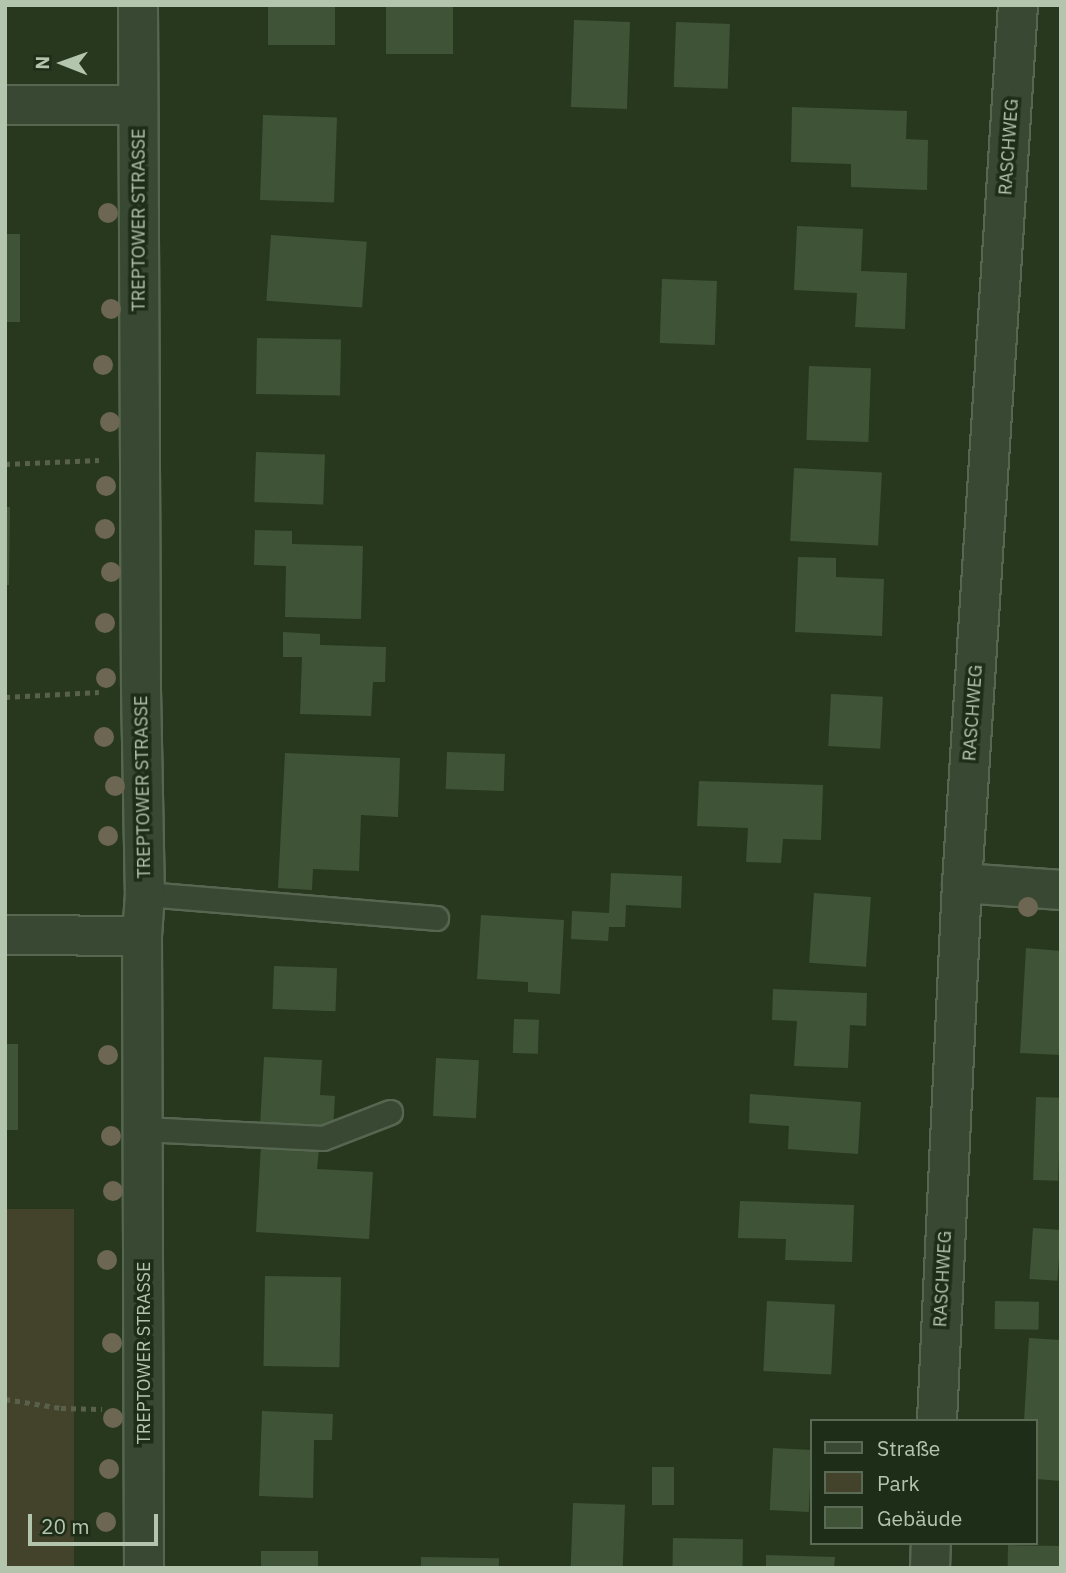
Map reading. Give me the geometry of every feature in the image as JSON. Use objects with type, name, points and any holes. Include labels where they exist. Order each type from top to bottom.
[{"type":"street","name":"TREPTOWER STRASSE","points":[[138,5],[141,690],[145,894],[142,936],[144,1568]]},
{"type":"street","name":"RASCHWEG","points":[[937,1419],[962,883],[1018,5]]},
{"type":"street","points":[[5,106],[138,106]]},
{"type":"street","points":[[962,883],[1061,890]]},
{"type":"street","points":[[5,935],[142,936]]},
{"type":"street","points":[[930,1568],[931,1545]]},
{"type":"lane","points":[[145,894],[436,918]]},
{"type":"lane","points":[[143,1129],[323,1138],[390,1112]]},
{"type":"path","points":[[5,464],[140,458]]},
{"type":"path","points":[[5,697],[141,690]]},
{"type":"path","points":[[5,1399],[61,1408],[145,1410]]},
{"type":"green space","points":[[5,1209],[74,1209],[74,1568],[5,1568]]},
{"type":"building","points":[[268,5],[335,5],[335,45],[268,45]]},
{"type":"building","points":[[386,5],[453,5],[453,54],[386,54]]},
{"type":"building","points":[[574,20],[630,22],[627,109],[571,107]]},
{"type":"building","points":[[676,22],[730,24],[728,89],[674,87]]},
{"type":"building","points":[[792,107],[907,111],[906,139],[928,140],[927,190],[851,187],[851,164],[791,162]]},
{"type":"building","points":[[263,115],[337,118],[334,203],[260,200]]},
{"type":"building","points":[[797,226],[863,229],[861,271],[907,273],[905,329],[855,327],[857,293],[794,290]]},
{"type":"building","points":[[5,234],[20,234],[20,322],[5,322]]},
{"type":"building","points":[[271,235],[367,242],[362,308],[266,301]]},
{"type":"building","points":[[662,279],[717,281],[715,345],[660,343]]},
{"type":"building","points":[[257,338],[341,339],[340,395],[256,394]]},
{"type":"building","points":[[809,366],[871,368],[868,442],[806,440]]},
{"type":"building","points":[[256,452],[325,454],[323,504],[254,502]]},
{"type":"building","points":[[794,468],[882,473],[878,546],[790,541]]},
{"type":"building","points":[[5,507],[10,507],[9,585],[5,585]]},
{"type":"building","points":[[255,530],[292,531],[292,544],[363,546],[361,619],[285,617],[286,566],[254,565]]},
{"type":"building","points":[[798,557],[836,558],[836,577],[884,579],[882,636],[795,632]]},
{"type":"building","points":[[283,632],[320,634],[320,645],[386,647],[385,682],[373,682],[371,716],[300,714],[302,657],[283,657]]},
{"type":"building","points":[[831,694],[883,697],[880,749],[828,746]]},
{"type":"building","points":[[447,752],[505,754],[504,791],[446,789]]},
{"type":"building","points":[[285,753],[400,758],[398,817],[361,815],[359,871],[313,869],[312,890],[278,888]]},
{"type":"building","points":[[699,781],[823,785],[821,840],[783,839],[781,863],[746,862],[748,828],[697,826]]},
{"type":"building","points":[[611,873],[682,876],[681,908],[626,905],[625,927],[609,927],[608,941],[571,939],[572,911],[609,913]]},
{"type":"building","points":[[814,893],[871,897],[866,967],[809,963]]},
{"type":"building","points":[[481,915],[564,920],[560,994],[528,992],[528,982],[477,979]]},
{"type":"building","points":[[1026,948],[1061,951],[1061,1055],[1020,1053]]},
{"type":"building","points":[[274,966],[337,968],[335,1011],[272,1009]]},
{"type":"building","points":[[773,989],[867,993],[866,1026],[850,1025],[848,1068],[794,1066],[797,1021],[772,1020]]},
{"type":"building","points":[[514,1019],[539,1020],[538,1054],[513,1053]]},
{"type":"building","points":[[5,1044],[18,1044],[18,1130],[5,1130]]},
{"type":"building","points":[[264,1057],[322,1060],[320,1095],[335,1096],[333,1130],[260,1126]]},
{"type":"building","points":[[436,1058],[479,1060],[476,1118],[433,1116]]},
{"type":"building","points":[[750,1094],[861,1102],[858,1154],[788,1149],[789,1126],[749,1123]]},
{"type":"building","points":[[1036,1097],[1061,1098],[1058,1181],[1033,1180]]},
{"type":"building","points":[[261,1145],[319,1149],[317,1169],[373,1172],[369,1239],[256,1232]]},
{"type":"building","points":[[740,1201],[854,1205],[852,1262],[785,1260],[786,1239],[738,1238]]},
{"type":"building","points":[[1033,1228],[1061,1230],[1057,1281],[1029,1279]]},
{"type":"building","points":[[265,1276],[341,1277],[339,1367],[263,1366]]},
{"type":"building","points":[[767,1301],[835,1305],[831,1374],[763,1371]]},
{"type":"building","points":[[995,1301],[1039,1302],[1039,1330],[995,1329]]},
{"type":"building","points":[[1029,1338],[1061,1340],[1061,1481],[1038,1479],[1038,1419],[1024,1419]]},
{"type":"building","points":[[262,1411],[333,1414],[332,1440],[314,1440],[313,1498],[259,1496]]},
{"type":"building","points":[[773,1448],[810,1450],[809,1512],[770,1510]]},
{"type":"building","points":[[652,1467],[674,1467],[674,1505],[652,1505]]},
{"type":"building","points":[[573,1503],[625,1505],[623,1568],[571,1568]]},
{"type":"building","points":[[673,1538],[743,1539],[742,1568],[672,1568]]},
{"type":"building","points":[[1008,1545],[1061,1546],[1061,1568],[1008,1568]]},
{"type":"building","points":[[261,1551],[318,1551],[318,1568],[261,1568]]},
{"type":"building","points":[[766,1555],[835,1557],[834,1568],[766,1568]]},
{"type":"building","points":[[421,1557],[499,1558],[499,1568],[421,1568]]}]
